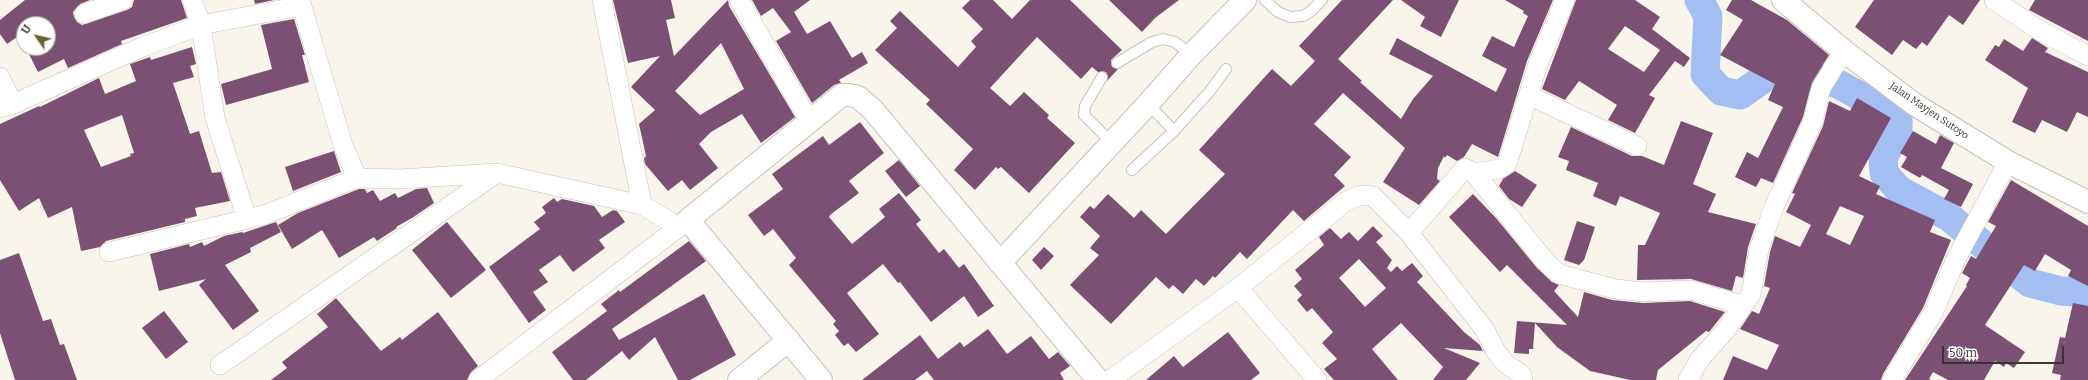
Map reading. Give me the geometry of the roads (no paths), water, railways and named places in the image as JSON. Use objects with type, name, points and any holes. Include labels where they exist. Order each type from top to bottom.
[{"type":"street","points":[[84,14],[123,0]]},
{"type":"street","points":[[192,0],[201,25],[216,118],[247,219]]},
{"type":"street","points":[[602,0],[642,205]]},
{"type":"street","points":[[739,0],[810,122]]},
{"type":"street","points":[[1000,263],[1148,104],[1191,55],[1244,0]]},
{"type":"street","points":[[1474,173],[1498,169],[1507,164],[1530,96],[1538,64],[1565,0]]},
{"type":"street","points":[[1994,0],[2039,30],[2088,56]]},
{"type":"street","points":[[0,77],[6,106],[142,47],[201,25],[301,3],[343,144],[357,178]]},
{"type":"street","name":"Jalan Mayjen Sutoyo","points":[[1796,4],[1844,52],[1914,104],[2008,162],[2088,202]]},
{"type":"street","points":[[1688,380],[1700,359],[1725,331],[1742,304],[1751,294],[1762,242],[1774,208],[1813,121],[1824,82],[1844,52]]},
{"type":"street","points":[[478,380],[683,224],[842,95],[858,97],[865,103],[1098,380]]},
{"type":"street","points":[[1530,96],[1637,146]]},
{"type":"street","points":[[1892,380],[1933,314],[1956,260],[2008,162]]},
{"type":"street","points":[[1409,233],[1465,168],[1474,173],[1545,261],[1560,274],[1615,289],[1644,292],[1691,290],[1742,304]]},
{"type":"street","points":[[220,365],[497,173]]},
{"type":"street","points":[[109,252],[264,215],[357,178],[400,179],[497,173],[642,205],[683,224],[789,340],[821,380]]},
{"type":"street","points":[[1110,380],[1238,288],[1345,202],[1358,196],[1373,196],[1409,233],[1485,330],[1498,354],[1505,363],[1522,375],[1523,380]]},
{"type":"street","points":[[1238,288],[1317,380]]},
{"type":"street","points":[[739,380],[789,340]]},
{"type":"lane","points":[[1265,0],[1278,12],[1290,17],[1303,16],[1311,11],[1322,0]]},
{"type":"lane","points":[[1117,63],[1152,42],[1163,39],[1175,42],[1191,55]]},
{"type":"lane","points":[[1132,170],[1174,131],[1210,91],[1226,69]]},
{"type":"lane","points":[[1102,77],[1085,106],[1084,116],[1112,143]]},
{"type":"lane","points":[[1148,104],[1174,131]]},
{"type":"waterway","points":[[1699,0],[1708,16],[1705,74],[1721,91],[1740,95],[1770,74],[1781,70],[1838,84],[1891,113],[1898,120],[1898,132],[1883,157],[1884,173],[1899,190],[1949,217],[2030,283],[2061,291],[2088,293]]}]
